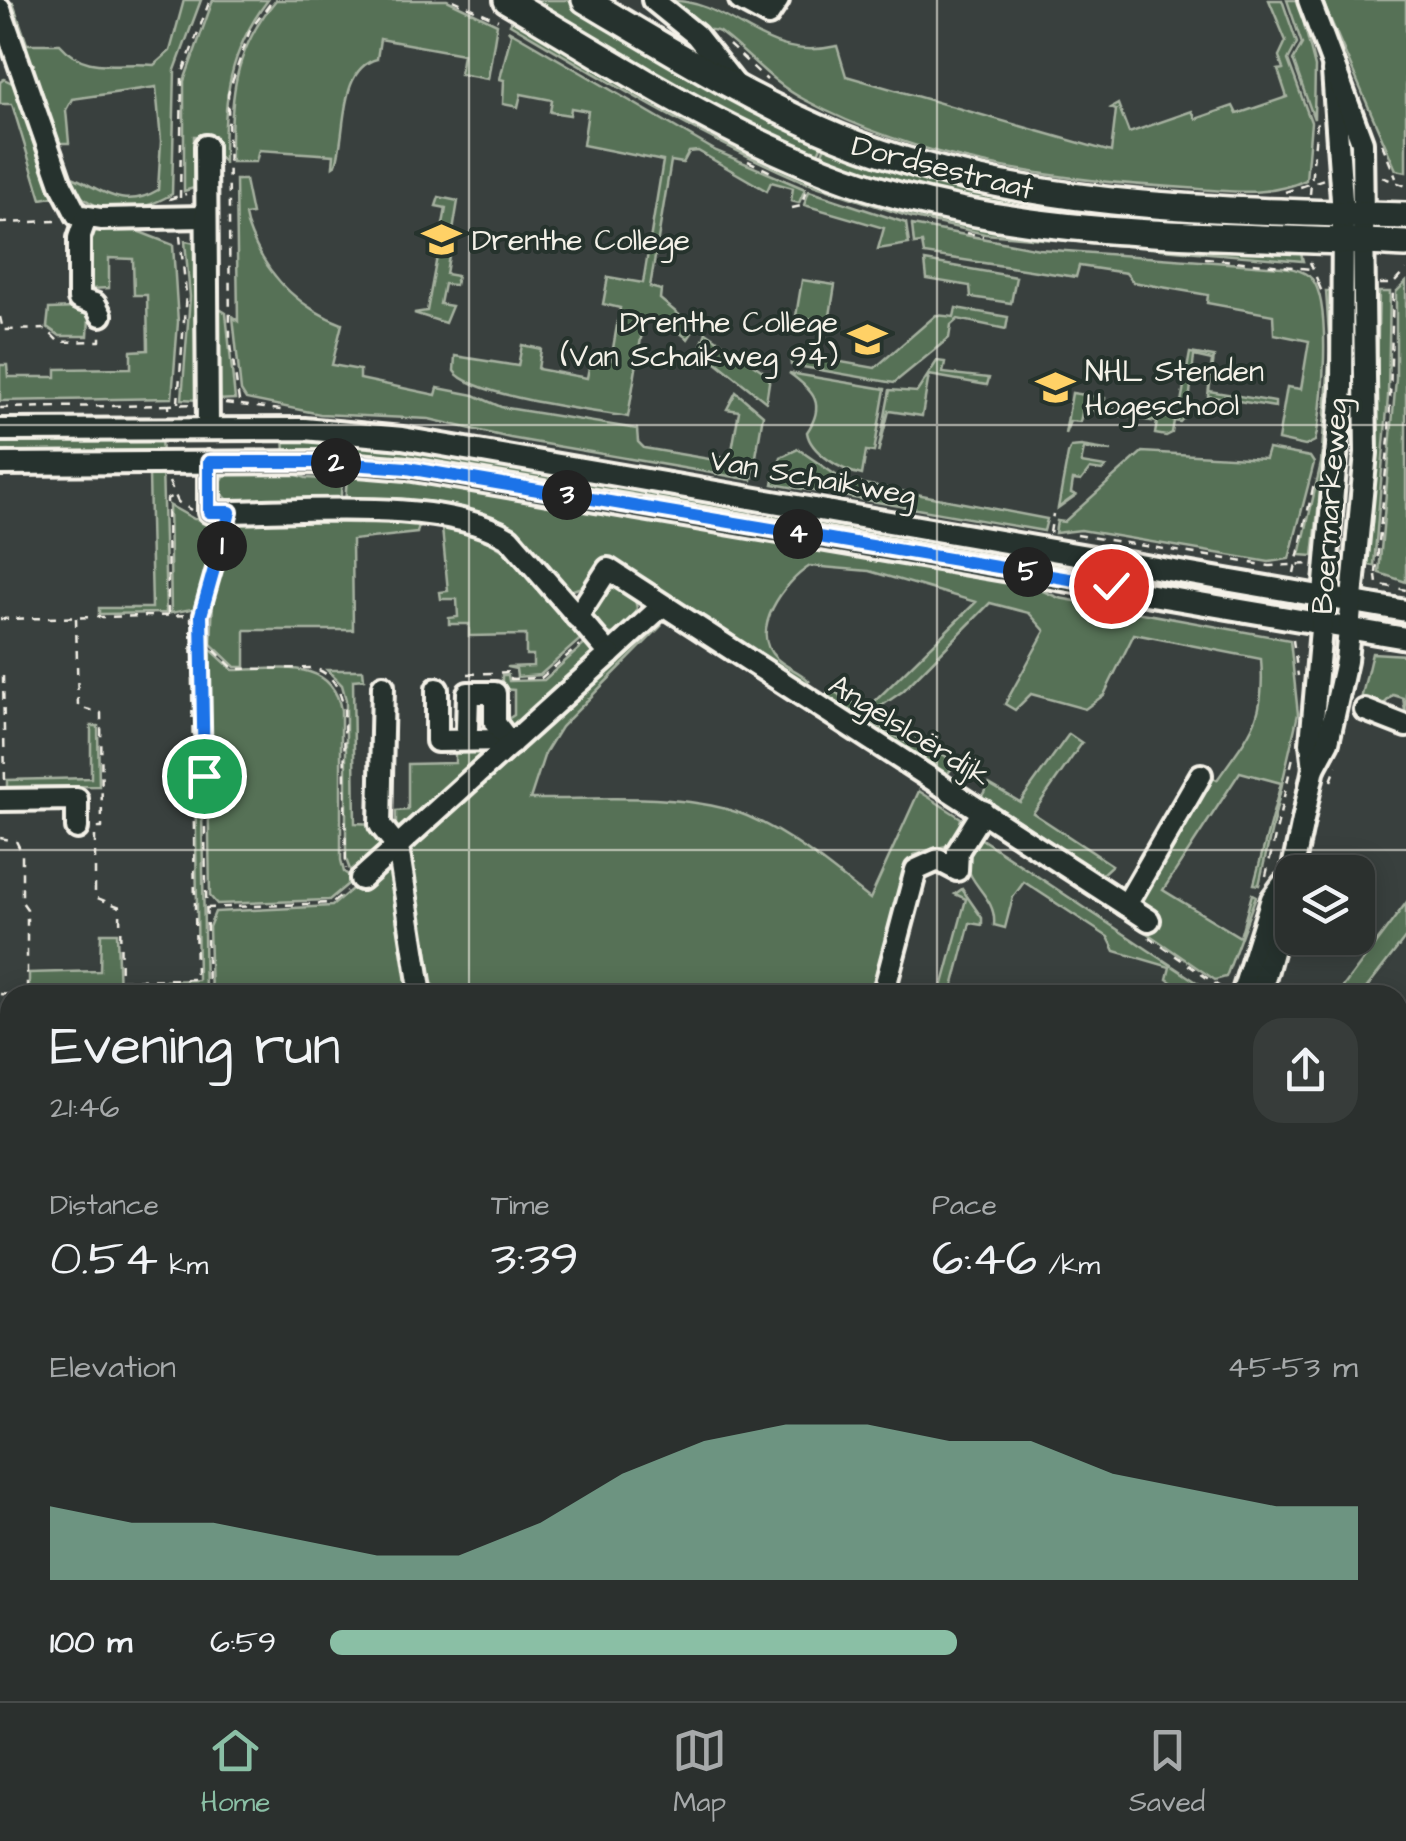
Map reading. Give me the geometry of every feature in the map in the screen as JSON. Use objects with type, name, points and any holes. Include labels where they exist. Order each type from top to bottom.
[{"type":"main road","name":"Dordsestraat","points":[[507,0],[718,123],[813,166],[900,196],[1062,227],[1406,244]]},
{"type":"main road","name":"Dordsestraat","points":[[585,0],[739,90],[840,138],[905,161],[1025,190],[1137,204],[1406,216]]},
{"type":"street","points":[[654,0],[696,35],[739,90]]},
{"type":"street","points":[[740,0],[768,15],[778,0]]},
{"type":"street","points":[[1309,0],[1333,69],[1354,215],[1354,241]]},
{"type":"street","points":[[0,9],[61,184],[82,216],[79,300],[95,304],[101,315]]},
{"type":"street","points":[[206,146],[208,428]]},
{"type":"street","points":[[82,216],[180,227],[205,217]]},
{"type":"street","name":"Boermarkeweg","points":[[1314,768],[1311,742],[1354,241]]},
{"type":"street","name":"Boermarkeweg","points":[[1293,855],[1314,768],[1328,742],[1351,628],[1366,453],[1354,241]]},
{"type":"street","points":[[235,428],[235,461]]},
{"type":"street","points":[[182,429],[183,462]]},
{"type":"street","name":"Van Schaikweg","points":[[0,430],[352,431],[1406,611]]},
{"type":"street","name":"Van Schaikweg","points":[[0,464],[235,461],[407,468],[1406,638]]},
{"type":"street","points":[[209,462],[209,512],[384,511],[482,524],[509,538],[610,654]]},
{"type":"street","name":"Angelsloërdijk","points":[[577,617],[608,570],[1149,920]]},
{"type":"street","points":[[361,878],[662,606]]},
{"type":"street","points":[[383,686],[380,824],[398,847],[419,985]]},
{"type":"street","points":[[436,689],[437,741],[509,742]]},
{"type":"street","points":[[468,729],[468,693],[494,692],[496,723],[509,742]]},
{"type":"street","points":[[1365,710],[1398,723],[1398,698]]},
{"type":"street","points":[[1126,906],[1201,776]]},
{"type":"street","points":[[3,800],[77,799],[76,828]]},
{"type":"street","points":[[886,985],[916,870],[938,860],[957,870],[958,850],[983,811]]},
{"type":"street","name":"Boermarkeweg","points":[[1233,985],[1275,895]]},
{"type":"street","name":"Boermarkeweg","points":[[1263,985],[1275,941]]},
{"type":"path","points":[[178,405],[186,293],[180,227],[182,75],[210,0]]},
{"type":"path","points":[[239,403],[230,338],[228,94],[250,30],[273,0]]},
{"type":"path","points":[[727,43],[774,86]]},
{"type":"path","points":[[1396,179],[1406,186]]},
{"type":"path","points":[[1278,195],[1311,180]]},
{"type":"path","points":[[0,222],[82,216]]},
{"type":"path","points":[[1204,258],[1310,269]]},
{"type":"path","points":[[1318,283],[1326,306]]},
{"type":"path","name":"Boermarkeweg","points":[[1393,284],[1390,438],[1376,574],[1377,584],[1406,590]]},
{"type":"path","points":[[0,317],[3,330],[46,330],[59,342],[86,342],[100,341],[101,315]]},
{"type":"path","points":[[0,408],[169,405]]},
{"type":"path","name":"Boermarkeweg","points":[[1296,581],[1293,563],[1316,474]]},
{"type":"path","points":[[168,617],[167,499],[174,496]]},
{"type":"path","points":[[208,985],[201,615],[230,512]]},
{"type":"path","points":[[1049,535],[1053,514]]},
{"type":"path","points":[[0,619],[201,615]]},
{"type":"path","points":[[121,980],[196,979],[191,616]]},
{"type":"path","points":[[76,618],[78,707],[101,713],[102,828],[95,828],[96,896],[120,907],[121,985]]},
{"type":"path","points":[[468,693],[468,672],[511,672],[511,679],[541,678],[592,634]]},
{"type":"path","points":[[1294,638],[1292,656],[1300,682]]},
{"type":"path","points":[[201,644],[208,644],[234,669],[296,668],[326,672],[340,689],[344,710],[344,867],[361,878],[332,903],[206,908]]},
{"type":"path","points":[[3,800],[4,676]]},
{"type":"path","points":[[1265,878],[1296,742]]},
{"type":"path","points":[[0,838],[16,841],[22,853],[26,985]]},
{"type":"path","points":[[0,1403],[0,1474]]},
{"type":"green space","points":[[184,0],[201,0],[175,70],[172,194],[130,209],[103,208],[78,194],[68,182],[72,177],[122,198],[133,199],[158,190],[161,141],[156,87],[72,99],[66,110],[69,143],[57,143],[28,71],[34,64],[24,57],[8,9],[13,3],[27,44],[60,44],[81,60],[103,65],[154,65],[170,51]]},
{"type":"green space","points":[[213,0],[268,0],[236,57],[227,97],[224,162],[216,154],[215,136],[194,136],[194,188],[184,191],[184,81]]},
{"type":"green space","points":[[276,0],[447,0],[497,24],[488,79],[460,74],[463,54],[380,39],[377,59],[364,65],[350,88],[336,164],[333,166],[334,155],[259,150],[256,162],[231,162],[237,76],[251,38]]},
{"type":"green space","points":[[523,0],[568,0],[730,94],[824,139],[816,158],[781,143]]},
{"type":"green space","points":[[666,0],[711,10],[787,46],[837,46],[846,76],[1111,152],[1116,110],[1111,108],[1118,104],[1129,133],[1192,111],[1196,119],[1233,106],[1237,114],[1287,97],[1278,70],[1283,69],[1279,56],[1286,41],[1269,0],[1282,0],[1297,43],[1288,60],[1311,122],[1306,180],[1277,189],[1247,192],[1139,185],[991,165],[943,153],[895,139],[805,100],[722,34],[697,27]]},
{"type":"green space","points":[[1287,0],[1298,0],[1315,67],[1314,119],[1293,60],[1302,44]]},
{"type":"green space","points":[[1322,0],[1406,0],[1406,172],[1396,170]]},
{"type":"green space","points":[[515,15],[810,174],[807,183],[730,148],[619,88],[510,24]]},
{"type":"green space","points":[[508,30],[716,151],[805,189],[799,203],[791,201],[793,188],[771,182],[767,191],[698,151],[689,152],[683,163],[671,161],[650,287],[661,290],[660,299],[695,328],[688,339],[670,325],[644,320],[628,417],[507,395],[465,380],[454,371],[455,356],[518,366],[522,345],[541,349],[538,369],[587,378],[591,357],[611,360],[620,308],[603,304],[608,277],[643,283],[663,161],[583,145],[588,111],[571,108],[570,115],[550,112],[552,100],[521,94],[518,107],[503,104],[504,80],[500,79],[511,34]]},
{"type":"green space","points":[[4,79],[20,87],[58,196],[41,199],[12,104],[0,104],[0,82]]},
{"type":"green space","points":[[827,140],[892,165],[1303,225],[1153,218],[1093,222],[937,196],[820,159]]},
{"type":"green space","points":[[814,175],[863,192],[1300,250],[1303,261],[985,234],[910,217],[810,184]]},
{"type":"green space","points":[[236,180],[245,180],[252,214],[245,215],[247,224],[272,272],[296,297],[342,324],[332,365],[360,370],[360,379],[436,395],[438,388],[474,395],[501,407],[637,429],[638,442],[644,448],[709,459],[731,456],[739,411],[727,409],[736,392],[763,415],[752,480],[510,438],[429,419],[320,414],[246,399],[241,391],[233,317],[238,321]]},
{"type":"green space","points":[[809,191],[906,223],[909,244],[878,249],[884,228],[804,205]]},
{"type":"green space","points":[[439,197],[458,201],[446,274],[457,276],[455,285],[444,284],[440,304],[452,306],[445,323],[414,313],[427,311],[446,208],[436,206]]},
{"type":"green space","points":[[912,225],[1039,249],[1291,268],[1302,272],[1312,279],[1318,292],[1324,333],[1321,406],[1315,441],[1305,446],[1278,440],[1287,387],[1301,389],[1309,341],[1274,334],[1273,315],[1207,303],[1208,295],[1133,282],[1126,273],[1079,266],[1076,277],[924,254],[922,243],[914,244]]},
{"type":"green space","points":[[96,229],[132,229],[173,245],[178,322],[172,398],[0,401],[0,365],[7,365],[8,377],[56,377],[56,369],[131,368],[131,351],[148,350],[147,295],[134,295],[133,259],[109,258],[109,288],[91,289],[89,237]]},
{"type":"green space","points":[[185,241],[195,243],[199,400],[182,399],[190,297]]},
{"type":"green space","points":[[925,261],[1016,277],[1011,303],[971,297],[970,286],[927,279]]},
{"type":"green space","points":[[802,280],[835,285],[829,322],[796,316]]},
{"type":"green space","points":[[1406,282],[1406,582],[1379,573],[1396,379],[1396,292]]},
{"type":"green space","points":[[1326,291],[1336,291],[1334,365],[1313,556],[1300,555],[1321,463],[1330,350]]},
{"type":"green space","points":[[1379,292],[1390,292],[1388,397],[1374,566],[1363,564],[1376,413]]},
{"type":"green space","points":[[77,308],[89,317],[88,336],[60,336],[47,327],[49,309]]},
{"type":"green space","points":[[218,308],[226,313],[235,399],[217,400]]},
{"type":"green space","points":[[956,308],[1008,317],[1006,329],[958,319],[951,325],[949,338],[894,383],[791,365],[790,353],[875,368],[936,315],[954,317]]},
{"type":"green space","points":[[706,332],[770,376],[766,402],[700,349]]},
{"type":"green space","points":[[1190,353],[1214,357],[1209,391],[1275,402],[1275,407],[1208,396],[1212,360],[1194,356],[1188,413],[1180,422],[1174,421],[1172,433],[1155,434],[1157,422],[1083,409],[1080,422],[1070,421],[1065,434],[1072,393],[1105,398],[1104,406],[1178,419]]},
{"type":"green space","points":[[937,361],[945,362],[943,373],[989,378],[987,385],[929,375],[922,416],[889,411],[878,453],[890,390],[917,392]]},
{"type":"green space","points":[[789,373],[885,389],[874,452],[866,451],[862,475],[837,465],[814,447],[807,432],[816,414],[814,399]]},
{"type":"green space","points":[[284,432],[320,433],[752,508],[750,516],[285,455]]},
{"type":"green space","points":[[161,434],[162,457],[0,457],[0,440]]},
{"type":"green space","points":[[1071,447],[1112,451],[1084,449],[1081,463],[1106,467],[1102,471],[1090,469],[1081,481],[1073,480],[1071,493],[1076,495],[1058,508],[1068,454]]},
{"type":"green space","points":[[798,449],[843,480],[1047,519],[1044,531],[773,484],[781,457]]},
{"type":"green space","points":[[1268,449],[1310,457],[1314,463],[1289,559],[1269,562],[1081,530],[1055,533],[1057,521],[1064,522],[1142,452],[1265,459]]},
{"type":"green space","points":[[162,466],[166,613],[99,614],[99,608],[152,608],[149,474]]},
{"type":"green space","points":[[281,469],[306,478],[342,480],[340,506],[233,505],[217,489],[227,471]]},
{"type":"green space","points":[[367,470],[1020,581],[1059,598],[1290,640],[1298,714],[1259,885],[1254,884],[1281,783],[1240,772],[1163,890],[1240,937],[1252,894],[1256,896],[1226,977],[1215,980],[1128,920],[1130,916],[1150,928],[1159,915],[1136,899],[1206,774],[1217,780],[1253,725],[1261,697],[1261,659],[1134,634],[1104,695],[1085,709],[1031,694],[1015,710],[1005,704],[1045,631],[1029,613],[990,603],[903,691],[855,724],[824,701],[829,689],[866,710],[976,602],[869,571],[810,566],[780,595],[766,634],[768,647],[776,658],[809,681],[796,686],[622,573],[570,591],[517,538],[345,506],[347,475]]},
{"type":"green space","points":[[169,505],[194,519],[223,520],[225,524],[197,608],[171,613]]},
{"type":"green space","points":[[769,510],[1292,599],[1291,606],[1160,583],[1111,581],[769,521]]},
{"type":"green space","points":[[244,521],[419,524],[417,533],[352,540],[353,630],[245,630],[245,667],[235,667],[211,644],[213,600],[237,527]]},
{"type":"green space","points":[[442,528],[467,533],[507,553],[538,582],[584,636],[540,675],[517,677],[516,669],[507,667],[533,666],[533,655],[526,655],[526,635],[469,636],[469,624],[449,624],[449,618],[458,617],[457,599],[441,599],[440,592],[448,591]]},
{"type":"green space","points":[[614,588],[630,595],[637,611],[630,627],[614,634],[598,627],[591,611],[598,595]]},
{"type":"green space","points":[[193,624],[199,626],[205,985],[123,982],[198,980]]},
{"type":"green space","points":[[662,625],[561,727],[545,753],[530,799],[640,798],[723,808],[780,833],[870,899],[919,791],[961,818],[958,834],[949,845],[914,855],[879,985],[426,985],[407,862],[409,844],[458,797],[469,799],[559,711]]},
{"type":"green space","points":[[588,641],[600,654],[520,726],[506,726],[503,722],[514,715],[514,690],[502,689],[502,675],[508,675],[509,681],[544,680]]},
{"type":"green space","points":[[206,645],[233,670],[299,670],[326,681],[335,693],[341,710],[341,860],[344,872],[354,879],[329,900],[217,904],[210,896]]},
{"type":"green space","points":[[1372,653],[1406,655],[1406,717],[1403,698],[1393,695],[1383,705],[1359,708]]},
{"type":"green space","points":[[327,670],[363,670],[364,679],[353,680],[355,823],[375,824],[392,846],[360,874],[350,870],[346,859],[346,700],[342,685]]},
{"type":"green space","points":[[871,721],[905,742],[913,735],[956,763],[945,777],[864,729]]},
{"type":"green space","points":[[91,726],[98,726],[99,786],[7,787],[7,780],[91,778]]},
{"type":"green space","points":[[1069,734],[1082,743],[1033,813],[1112,865],[1100,876],[980,799],[989,784],[1020,802]]},
{"type":"green space","points":[[497,743],[396,832],[389,824],[396,823],[396,811],[408,810],[408,764],[455,763],[455,744]]},
{"type":"green space","points":[[977,836],[1201,985],[1175,985],[1167,979],[1170,967],[1115,951],[1108,937],[1024,882],[1013,897],[1005,928],[994,925],[989,901],[969,873],[969,850]]},
{"type":"green space","points":[[389,858],[398,861],[415,985],[211,985],[209,927],[215,912],[332,906]]},
{"type":"green space","points":[[962,889],[982,918],[982,925],[970,923],[954,985],[943,985],[966,899],[955,894]]},
{"type":"green space","points":[[1406,903],[1406,937],[1369,985],[1344,985],[1367,955],[1375,955],[1375,944]]},
{"type":"green space","points":[[101,933],[117,933],[119,985],[29,985],[29,973],[100,971]]},
{"type":"place","name":"Drenthe College","points":[[442,240]]},
{"type":"place","name":"Drenthe College (Van Schaikweg 94)","points":[[868,339]]},
{"type":"place","name":"NHL Stenden Hogeschool","points":[[1055,388]]},
{"type":"route","points":[[204,776],[201,615],[230,512],[209,512],[209,462],[322,462],[407,468],[1111,586]]}]
